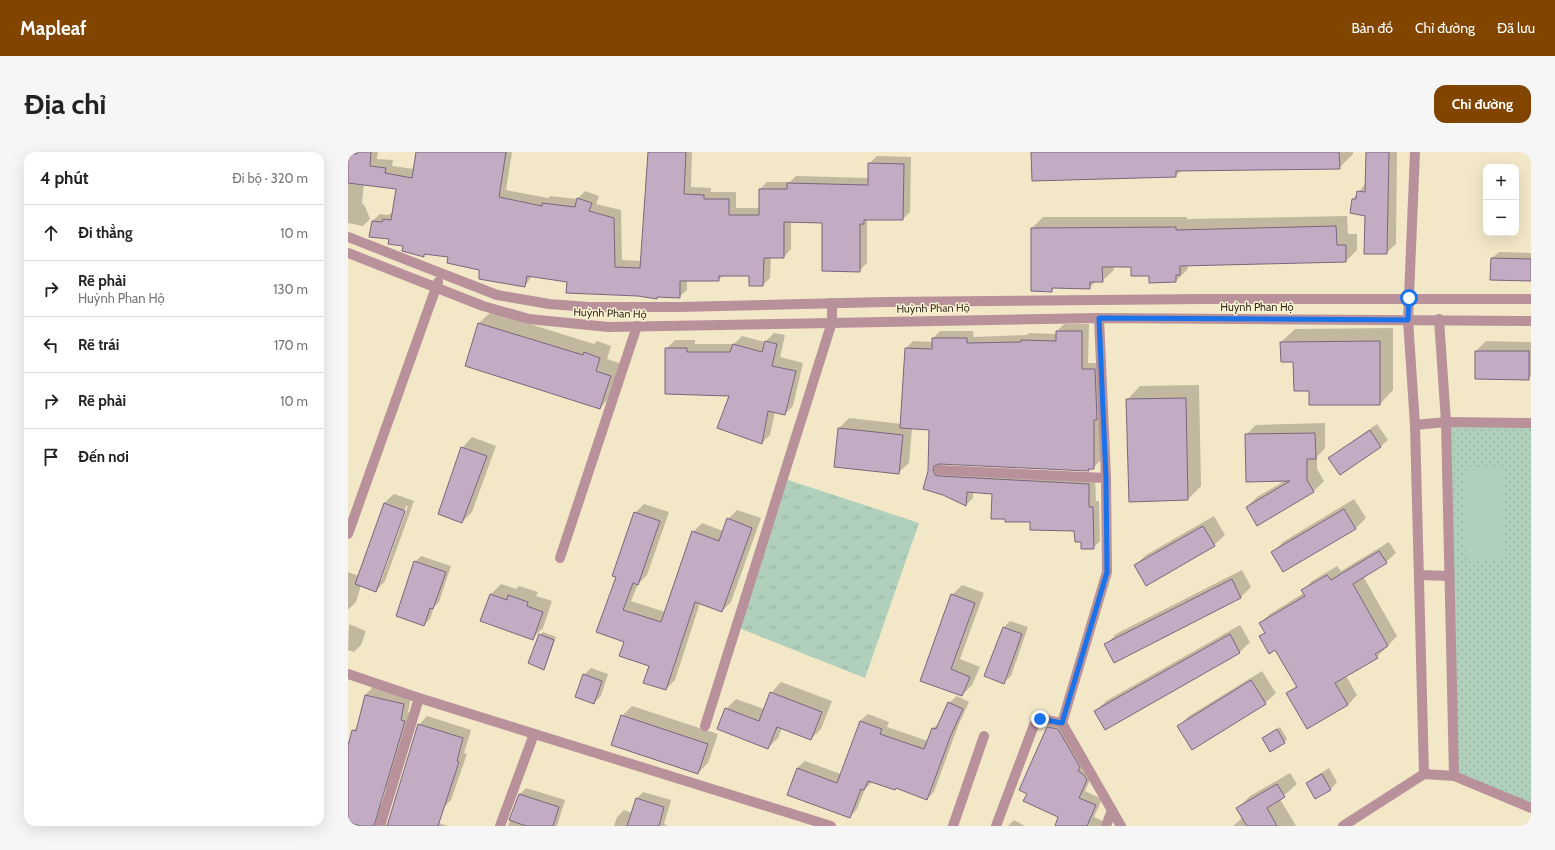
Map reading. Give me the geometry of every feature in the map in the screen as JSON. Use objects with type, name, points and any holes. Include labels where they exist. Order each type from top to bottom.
[{"type":"street","points":[[1415,152],[1408,320],[1415,424],[1424,774]]},
{"type":"street","name":"Huỳnh Phan Hộ","points":[[348,237],[497,295],[549,304],[679,306],[832,303],[1409,298],[1531,299]]},
{"type":"street","name":"Huỳnh Phan Hộ","points":[[348,253],[483,306],[529,319],[608,327],[1099,318],[1531,321]]},
{"type":"street","points":[[348,534],[435,288],[442,274]]},
{"type":"street","points":[[705,726],[832,322],[832,303]]},
{"type":"street","points":[[1099,318],[1106,478],[1107,572],[1062,723],[1121,826]]},
{"type":"street","points":[[1439,320],[1446,422],[1454,776]]},
{"type":"street","points":[[560,558],[637,326]]},
{"type":"street","points":[[1415,424],[1446,422],[1531,423]]},
{"type":"street","points":[[940,470],[1106,478]]},
{"type":"street","points":[[1419,575],[1450,576]]},
{"type":"street","points":[[348,674],[419,698],[831,826]]},
{"type":"street","points":[[380,826],[419,698]]},
{"type":"street","points":[[996,826],[1034,725],[1040,719],[1062,723]]},
{"type":"street","points":[[500,826],[534,734]]},
{"type":"street","points":[[953,826],[984,736]]},
{"type":"street","points":[[1343,826],[1424,774],[1454,776],[1531,808]]},
{"type":"street","points":[[1106,826],[1112,810]]},
{"type":"green space","points":[[1446,422],[1531,423],[1531,808],[1454,776]]},
{"type":"green space","points":[[1502,468],[1506,560],[1467,562],[1463,470]]},
{"type":"green space","points":[[785,479],[919,523],[865,678],[739,628]]},
{"type":"building","points":[[357,152],[371,152],[370,166],[386,168],[385,173],[412,178],[416,152],[506,152],[499,197],[542,206],[542,203],[575,207],[577,198],[592,203],[589,211],[614,218],[615,267],[640,268],[648,152],[686,152],[684,194],[704,195],[704,199],[729,199],[729,215],[759,215],[759,189],[787,189],[787,183],[868,185],[868,163],[904,164],[903,220],[864,220],[864,224],[860,224],[860,272],[822,271],[822,223],[784,222],[784,258],[764,258],[763,286],[749,286],[749,276],[719,276],[719,281],[680,281],[680,298],[657,297],[657,299],[638,296],[566,293],[567,282],[527,276],[525,287],[479,279],[479,270],[447,263],[448,257],[424,254],[424,257],[402,251],[403,246],[388,244],[389,239],[369,237],[372,221],[382,222],[383,219],[391,220],[396,189],[348,183],[348,153],[357,154]]},
{"type":"building","points":[[1031,152],[1339,152],[1340,169],[1176,171],[1176,177],[1032,181]]},
{"type":"building","points":[[1366,152],[1389,152],[1387,254],[1364,254],[1365,216],[1350,213],[1352,199],[1356,199],[1357,191],[1365,192]]},
{"type":"building","points":[[1336,226],[1337,245],[1346,245],[1346,262],[1180,266],[1180,275],[1176,275],[1176,282],[1149,283],[1149,276],[1131,276],[1131,267],[1102,267],[1103,282],[1090,282],[1090,289],[1052,288],[1052,292],[1031,291],[1031,228],[1176,227],[1176,230]]},
{"type":"building","points":[[1491,258],[1531,259],[1531,281],[1490,280]]},
{"type":"building","points":[[478,323],[583,355],[584,352],[600,358],[596,371],[611,376],[600,409],[465,366]]},
{"type":"building","points":[[1056,331],[1082,331],[1082,369],[1095,369],[1097,420],[1094,420],[1094,469],[1088,469],[1089,471],[939,464],[934,466],[933,470],[935,475],[939,476],[1089,484],[1089,507],[1093,507],[1094,549],[1081,549],[1081,542],[1075,542],[1074,531],[1030,530],[1030,522],[1005,522],[1005,519],[991,519],[992,494],[967,492],[966,506],[943,495],[923,489],[928,471],[929,430],[900,428],[905,348],[932,349],[932,338],[967,338],[967,343],[1021,342],[1021,340],[1056,341]]},
{"type":"building","points":[[765,341],[777,344],[772,366],[796,371],[785,415],[768,411],[762,444],[717,428],[729,396],[665,394],[665,348],[687,348],[687,352],[730,352],[733,344],[762,352]]},
{"type":"building","points":[[1380,341],[1380,405],[1309,405],[1309,391],[1294,391],[1293,362],[1281,362],[1280,342]]},
{"type":"building","points":[[1475,351],[1529,351],[1529,380],[1475,379]]},
{"type":"building","points":[[1186,398],[1188,500],[1129,502],[1126,399]]},
{"type":"building","points":[[838,428],[903,435],[899,474],[834,467]]},
{"type":"building","points":[[1370,430],[1381,447],[1340,475],[1328,458]]},
{"type":"building","points":[[1315,433],[1316,459],[1307,459],[1307,480],[1314,492],[1257,526],[1246,507],[1290,481],[1246,482],[1245,434]]},
{"type":"building","points":[[461,447],[487,456],[462,523],[438,514]]},
{"type":"building","points":[[384,503],[405,511],[376,592],[355,584]]},
{"type":"building","points":[[1344,509],[1356,529],[1283,572],[1271,552]]},
{"type":"building","points":[[634,512],[660,521],[638,585],[633,583],[623,610],[661,622],[692,531],[719,541],[727,518],[752,528],[722,612],[695,602],[666,690],[643,683],[649,666],[619,656],[624,642],[596,632],[616,577],[612,576]]},
{"type":"building","points":[[1203,526],[1215,546],[1146,586],[1134,565]]},
{"type":"building","points":[[1379,551],[1387,563],[1353,584],[1388,646],[1375,654],[1378,658],[1335,683],[1348,705],[1307,729],[1286,693],[1297,687],[1275,650],[1269,654],[1259,636],[1265,633],[1259,623],[1305,596],[1301,590],[1327,575],[1331,580]]},
{"type":"building","points":[[414,561],[446,572],[433,609],[430,608],[424,626],[396,616]]},
{"type":"building","points":[[1232,579],[1241,598],[1114,663],[1104,644]]},
{"type":"building","points":[[490,594],[507,600],[508,595],[528,602],[527,606],[543,612],[533,640],[480,621]]},
{"type":"building","points":[[951,594],[975,603],[951,669],[970,677],[962,696],[920,681]]},
{"type":"building","points":[[1003,627],[1022,634],[1004,684],[984,676]]},
{"type":"building","points":[[539,634],[554,640],[544,670],[528,663]]},
{"type":"building","points":[[1230,634],[1240,653],[1105,730],[1094,711]]},
{"type":"building","points":[[583,674],[602,681],[594,704],[575,697]]},
{"type":"building","points":[[1251,680],[1266,704],[1192,750],[1177,726]]},
{"type":"building","points":[[770,692],[822,712],[811,740],[777,727],[768,749],[717,729],[725,708],[759,721]]},
{"type":"building","points":[[365,695],[404,704],[401,720],[405,721],[374,826],[360,826],[348,822],[348,746],[352,730],[356,731]]},
{"type":"building","points":[[948,702],[963,709],[951,735],[927,800],[896,788],[895,790],[868,781],[864,790],[861,789],[850,818],[787,795],[797,768],[837,783],[860,721],[882,729],[880,734],[924,749],[932,728],[936,729]]},
{"type":"building","points":[[621,715],[708,744],[698,774],[611,745]]},
{"type":"building","points":[[418,724],[463,738],[457,761],[459,762],[438,826],[387,826]]},
{"type":"building","points":[[1047,727],[1058,729],[1080,767],[1078,771],[1083,774],[1087,780],[1079,798],[1096,805],[1087,826],[1055,826],[1058,817],[1023,801],[1027,794],[1019,790]]},
{"type":"building","points":[[1277,729],[1285,743],[1270,752],[1262,738]]},
{"type":"building","points":[[1322,774],[1331,790],[1315,799],[1306,783]]},
{"type":"building","points":[[1277,784],[1285,797],[1267,808],[1277,826],[1247,826],[1236,808]]},
{"type":"building","points":[[519,794],[559,807],[553,826],[526,826],[509,820]]},
{"type":"building","points":[[636,798],[664,807],[659,826],[627,826]]},
{"type":"route","points":[[1040,719],[1062,723],[1107,572],[1106,478],[1099,318],[1408,320],[1409,298]]}]
